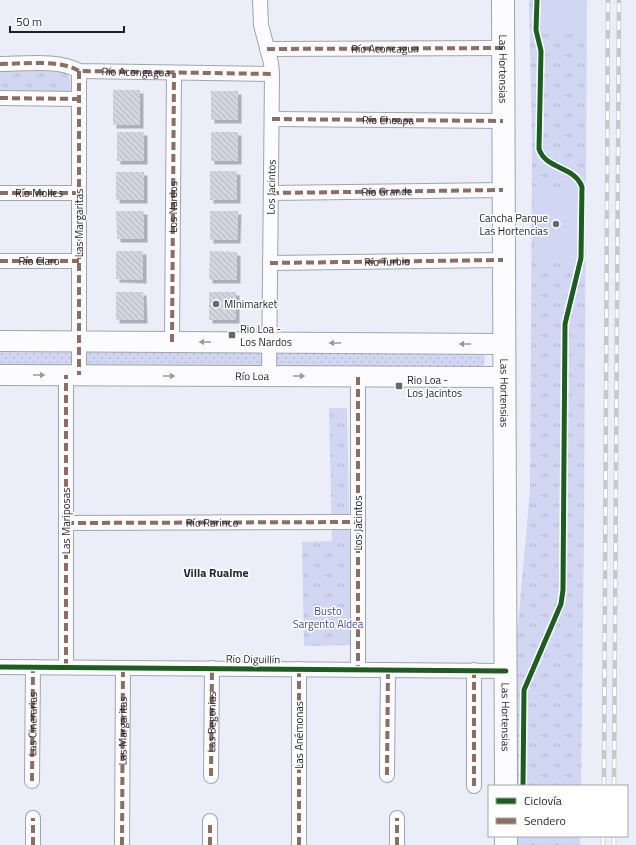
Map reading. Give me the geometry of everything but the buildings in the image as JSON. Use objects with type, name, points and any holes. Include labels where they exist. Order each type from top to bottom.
[{"type":"main road","name":"Las Hortensias","points":[[503,0],[506,785]]},
{"type":"street","name":"Los Jacintos","points":[[260,0],[261,24],[272,74],[269,376]]},
{"type":"street","name":"Río Aconcagua","points":[[267,49],[503,48]]},
{"type":"street","name":"Río Acongagua","points":[[0,64],[60,64],[79,71],[272,74]]},
{"type":"street","name":"Las Margaritas","points":[[73,375],[79,341],[79,71]]},
{"type":"street","name":"Los Nardos","points":[[172,342],[174,73]]},
{"type":"street","points":[[0,98],[78,98]]},
{"type":"street","name":"Río Choapa","points":[[272,119],[503,120]]},
{"type":"street","name":"Río Grande","points":[[271,193],[504,190]]},
{"type":"street","name":"Río Molles","points":[[0,193],[79,193]]},
{"type":"street","name":"Río Turbio","points":[[270,263],[503,260]]},
{"type":"street","name":"Río Claro","points":[[0,261],[79,261]]},
{"type":"street","points":[[0,341],[504,344]]},
{"type":"street","name":"Río Loa","points":[[0,375],[504,377]]},
{"type":"street","name":"Las Mariposas","points":[[66,667],[66,523],[73,375]]},
{"type":"street","name":"Los Jacintos","points":[[358,377],[358,670]]},
{"type":"street","name":"Río Rarinco","points":[[66,523],[358,522]]},
{"type":"street","name":"Río Diguillín","points":[[0,667],[506,671]]},
{"type":"street","name":"Las Cinerarias","points":[[32,781],[33,667]]},
{"type":"street","name":"Las Margaritas","points":[[122,845],[123,668]]},
{"type":"street","name":"Las Begonias","points":[[211,776],[212,668]]},
{"type":"street","name":"Las Anémonas","points":[[299,669],[299,845]]},
{"type":"street","points":[[387,775],[388,670]]},
{"type":"street","points":[[474,670],[474,786]]},
{"type":"street","points":[[33,818],[33,845]]},
{"type":"street","points":[[397,818],[397,845]]},
{"type":"street","points":[[210,821],[210,845]]},
{"type":"green space","points":[[529,0],[587,0],[581,785],[515,785],[514,670],[530,489],[532,144]]},
{"type":"green space","points":[[541,0],[586,0],[586,34],[541,34]]},
{"type":"green space","points":[[0,69],[62,70],[70,77],[71,90],[66,93],[0,94]]},
{"type":"green space","name":"Cancha Parque Las Hortencias","points":[[533,186],[577,188],[578,261],[535,260]]},
{"type":"green space","points":[[0,349],[481,354],[484,355],[485,361],[482,368],[0,368]]},
{"type":"green space","name":"Busto Sargento Aldea","points":[[329,408],[347,408],[352,645],[304,646],[302,542],[332,541]]},
{"type":"green space","points":[[515,837],[580,837],[580,845],[515,845]]},
{"type":"railway","points":[[604,785],[608,0]]},
{"type":"railway","points":[[614,785],[619,0]]},
{"type":"railway","points":[[603,837],[603,845]]},
{"type":"railway","points":[[614,837],[614,845]]},
{"type":"marked path","points":[[267,49],[503,48]]},
{"type":"marked path","points":[[0,64],[51,64],[71,67],[79,71],[272,74]]},
{"type":"marked path","points":[[79,71],[79,375]]},
{"type":"marked path","points":[[172,342],[174,73]]},
{"type":"marked path","points":[[0,98],[79,99]]},
{"type":"marked path","points":[[272,119],[503,121]]},
{"type":"marked path","points":[[271,193],[503,190]]},
{"type":"marked path","points":[[0,193],[79,193]]},
{"type":"marked path","points":[[270,263],[503,260]]},
{"type":"marked path","points":[[0,261],[79,261]]},
{"type":"marked path","points":[[66,375],[66,667]]},
{"type":"marked path","points":[[358,377],[358,670]]},
{"type":"marked path","points":[[66,523],[358,522]]},
{"type":"marked path","points":[[32,781],[33,667]]},
{"type":"marked path","points":[[122,845],[123,668]]},
{"type":"marked path","points":[[211,776],[212,668]]},
{"type":"marked path","points":[[299,669],[299,845]]},
{"type":"marked path","points":[[387,775],[388,670]]},
{"type":"marked path","points":[[474,670],[474,786]]},
{"type":"marked path","points":[[33,818],[33,845]]},
{"type":"marked path","points":[[397,818],[397,845]]},
{"type":"marked path","points":[[210,821],[210,845]]},
{"type":"cycle path","points":[[523,785],[524,690],[561,604],[563,590],[565,324],[581,258],[582,187],[573,175],[548,161],[539,149],[541,51],[536,30],[537,0]]},
{"type":"cycle path","points":[[0,667],[506,671]]},
{"type":"place","name":"Cancha Parque Las Hortencias","points":[[556,224]]},
{"type":"place","name":"MInimarket","points":[[216,304]]},
{"type":"place","name":"Rio Loa - Los Nardos","points":[[232,335]]},
{"type":"place","name":"Rio Loa - Los Jacintos","points":[[399,386]]},
{"type":"district","name":"Villa Rualme","points":[[216,573]]}]
